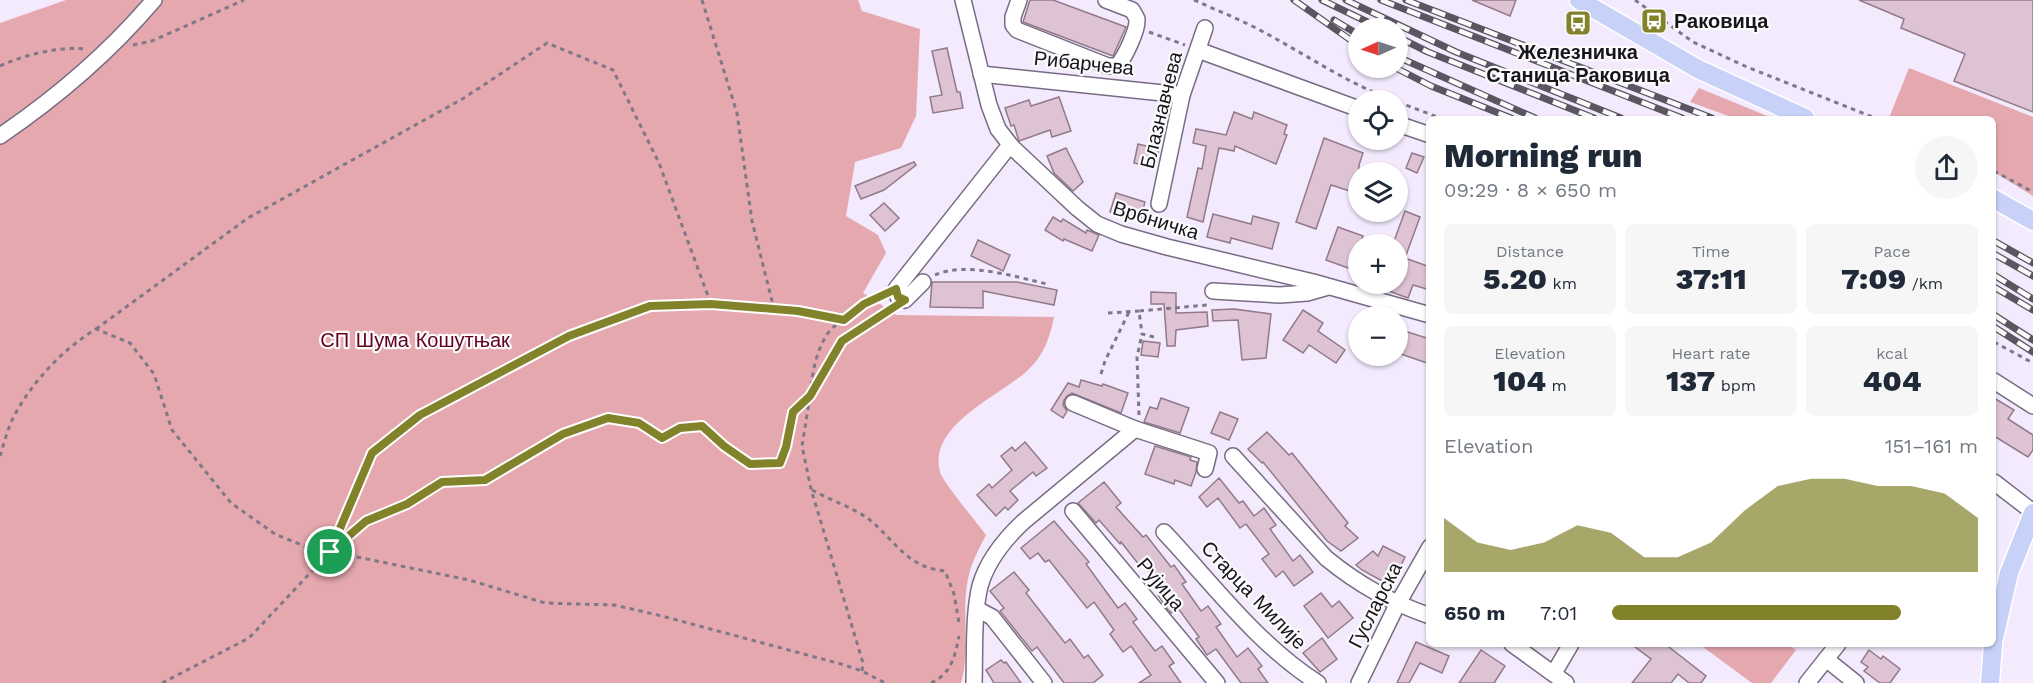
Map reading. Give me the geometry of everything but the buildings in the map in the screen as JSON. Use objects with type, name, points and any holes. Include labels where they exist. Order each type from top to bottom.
[{"type":"main road","points":[[1579,0],[1698,69],[1801,116]]},
{"type":"main road","points":[[1996,200],[2033,221]]},
{"type":"main road","points":[[1996,628],[2003,591],[2017,549],[2033,512]]},
{"type":"main road","points":[[1990,683],[1993,647]]},
{"type":"street","points":[[0,136],[60,94],[82,75],[154,0]]},
{"type":"street","name":"Врбничка","points":[[963,0],[992,118],[1010,145],[1077,208],[1107,229],[1167,247],[1330,287],[1426,314]]},
{"type":"street","points":[[1019,0],[1013,17],[1013,25],[1017,30],[1108,66],[1117,66],[1123,60],[1136,27],[1137,18],[1132,10],[1106,0]]},
{"type":"street","name":"Блазнавчева","points":[[1159,204],[1182,95],[1205,28]]},
{"type":"street","points":[[1198,50],[1348,105]]},
{"type":"street","name":"Рибарчева","points":[[981,74],[1182,95]]},
{"type":"street","points":[[1408,127],[1426,134]]},
{"type":"street","points":[[900,294],[1010,145]]},
{"type":"street","points":[[900,294],[923,282]]},
{"type":"street","points":[[1211,298],[1280,296],[1330,287]]},
{"type":"street","points":[[1996,382],[2033,406]]},
{"type":"street","points":[[1073,403],[1137,422],[1209,453],[1205,469]]},
{"type":"street","points":[[975,683],[977,609],[980,586],[996,553],[1008,537],[1137,422]]},
{"type":"street","points":[[1233,456],[1326,558],[1356,580],[1397,604],[1426,615]]},
{"type":"street","points":[[1996,484],[2033,512]]},
{"type":"street","name":"Рујица","points":[[1073,511],[1216,683]]},
{"type":"street","name":"Старца Милије","points":[[1164,532],[1266,644],[1318,683]]},
{"type":"street","name":"Гусларска","points":[[1359,683],[1397,604],[1426,554]]},
{"type":"street","points":[[977,609],[992,617],[1044,683]]},
{"type":"street","points":[[1516,647],[1560,678],[1570,647]]},
{"type":"street","points":[[1807,683],[1836,647]]},
{"type":"street","points":[[1826,659],[1856,683]]},
{"type":"path","points":[[0,66],[21,56],[76,48],[105,52],[152,41],[244,0]]},
{"type":"path","points":[[702,0],[737,113],[752,221],[774,309]]},
{"type":"path","points":[[1194,0],[1255,27],[1367,90]]},
{"type":"path","points":[[1635,0],[1693,42],[1747,67],[1870,116]]},
{"type":"path","points":[[1136,27],[1198,50]]},
{"type":"path","points":[[0,456],[14,417],[47,369],[76,341],[96,329],[248,218],[464,98],[548,43],[613,70],[659,163],[711,304]]},
{"type":"path","points":[[1408,106],[1435,116]]},
{"type":"path","points":[[1996,172],[2033,192]]},
{"type":"path","points":[[923,282],[938,273],[978,270],[1047,284]]},
{"type":"path","points":[[862,671],[861,653],[811,489],[802,446],[813,366],[827,334],[864,304],[900,294]]},
{"type":"path","points":[[162,683],[249,638],[330,552],[366,521],[407,504],[442,482],[485,480],[563,434],[608,418],[639,423],[662,438],[680,428],[702,426],[724,446],[750,464],[780,463],[786,447],[793,412],[810,396],[842,341],[900,294]]},
{"type":"path","points":[[1108,313],[1139,311],[1211,298]]},
{"type":"path","points":[[330,552],[372,453],[420,415],[569,336],[650,306],[711,304],[774,309],[844,320]]},
{"type":"path","points":[[1137,422],[1137,357],[1142,334],[1139,311]]},
{"type":"path","points":[[1101,374],[1129,312]]},
{"type":"path","points":[[96,329],[130,343],[154,374],[172,430],[231,503],[275,534],[304,546],[469,580],[545,603],[614,605],[662,616],[862,671],[885,683]]},
{"type":"path","points":[[1142,334],[1154,337]]},
{"type":"path","points":[[1996,343],[2033,363]]},
{"type":"path","points":[[811,489],[850,507],[866,518],[918,563],[945,572],[959,611],[960,630],[953,663],[941,678],[932,683]]},
{"type":"green space","name":"СП Шума Кошутњак","points":[[66,0],[858,0],[862,11],[920,29],[916,116],[901,148],[855,162],[846,216],[878,235],[886,253],[863,293],[897,315],[1054,317],[1045,345],[1034,364],[955,425],[945,439],[939,455],[942,477],[986,535],[973,562],[968,579],[965,605],[965,657],[961,683],[0,683],[0,23]]},
{"type":"green space","points":[[1909,68],[2033,117],[2033,196],[1996,173],[1996,116],[1890,116]]},
{"type":"green space","points":[[1699,88],[1767,116],[1728,116],[1690,102]]},
{"type":"green space","points":[[1703,647],[1792,647],[1796,650],[1771,683],[1752,683]]},
{"type":"railway","points":[[1294,0],[1348,38]]},
{"type":"railway","points":[[1322,0],[1359,18]]},
{"type":"railway","points":[[1346,0],[1456,52],[1616,116]]},
{"type":"railway","points":[[1381,0],[1677,116]]},
{"type":"railway","points":[[1406,0],[1707,116]]},
{"type":"railway","points":[[1334,20],[1348,28]]},
{"type":"railway","points":[[1408,42],[1589,116]]},
{"type":"railway","points":[[1408,61],[1531,116]]},
{"type":"railway","points":[[1408,74],[1431,86],[1506,116]]},
{"type":"railway","points":[[1996,242],[2033,263]]},
{"type":"railway","points":[[1996,255],[2033,276]]},
{"type":"railway","points":[[1996,276],[2033,299]]},
{"type":"railway","points":[[1996,288],[2033,310]]},
{"type":"railway","points":[[1996,316],[2033,340]]},
{"type":"railway","points":[[1996,328],[2033,352]]},
{"type":"place","name":"Раковица","points":[[1654,21]]},
{"type":"place","name":"Железничка Станица Раковица","points":[[1578,23]]},
{"type":"route","points":[[896,289],[898,297],[905,300],[842,341],[810,396],[793,412],[786,447],[780,463],[750,464],[724,446],[702,426],[680,428],[662,438],[639,423],[608,418],[563,434],[485,480],[442,482],[407,504],[366,521],[330,552],[372,453],[420,415],[569,336],[650,306],[711,304],[798,311],[844,320],[864,304],[896,289]]}]
